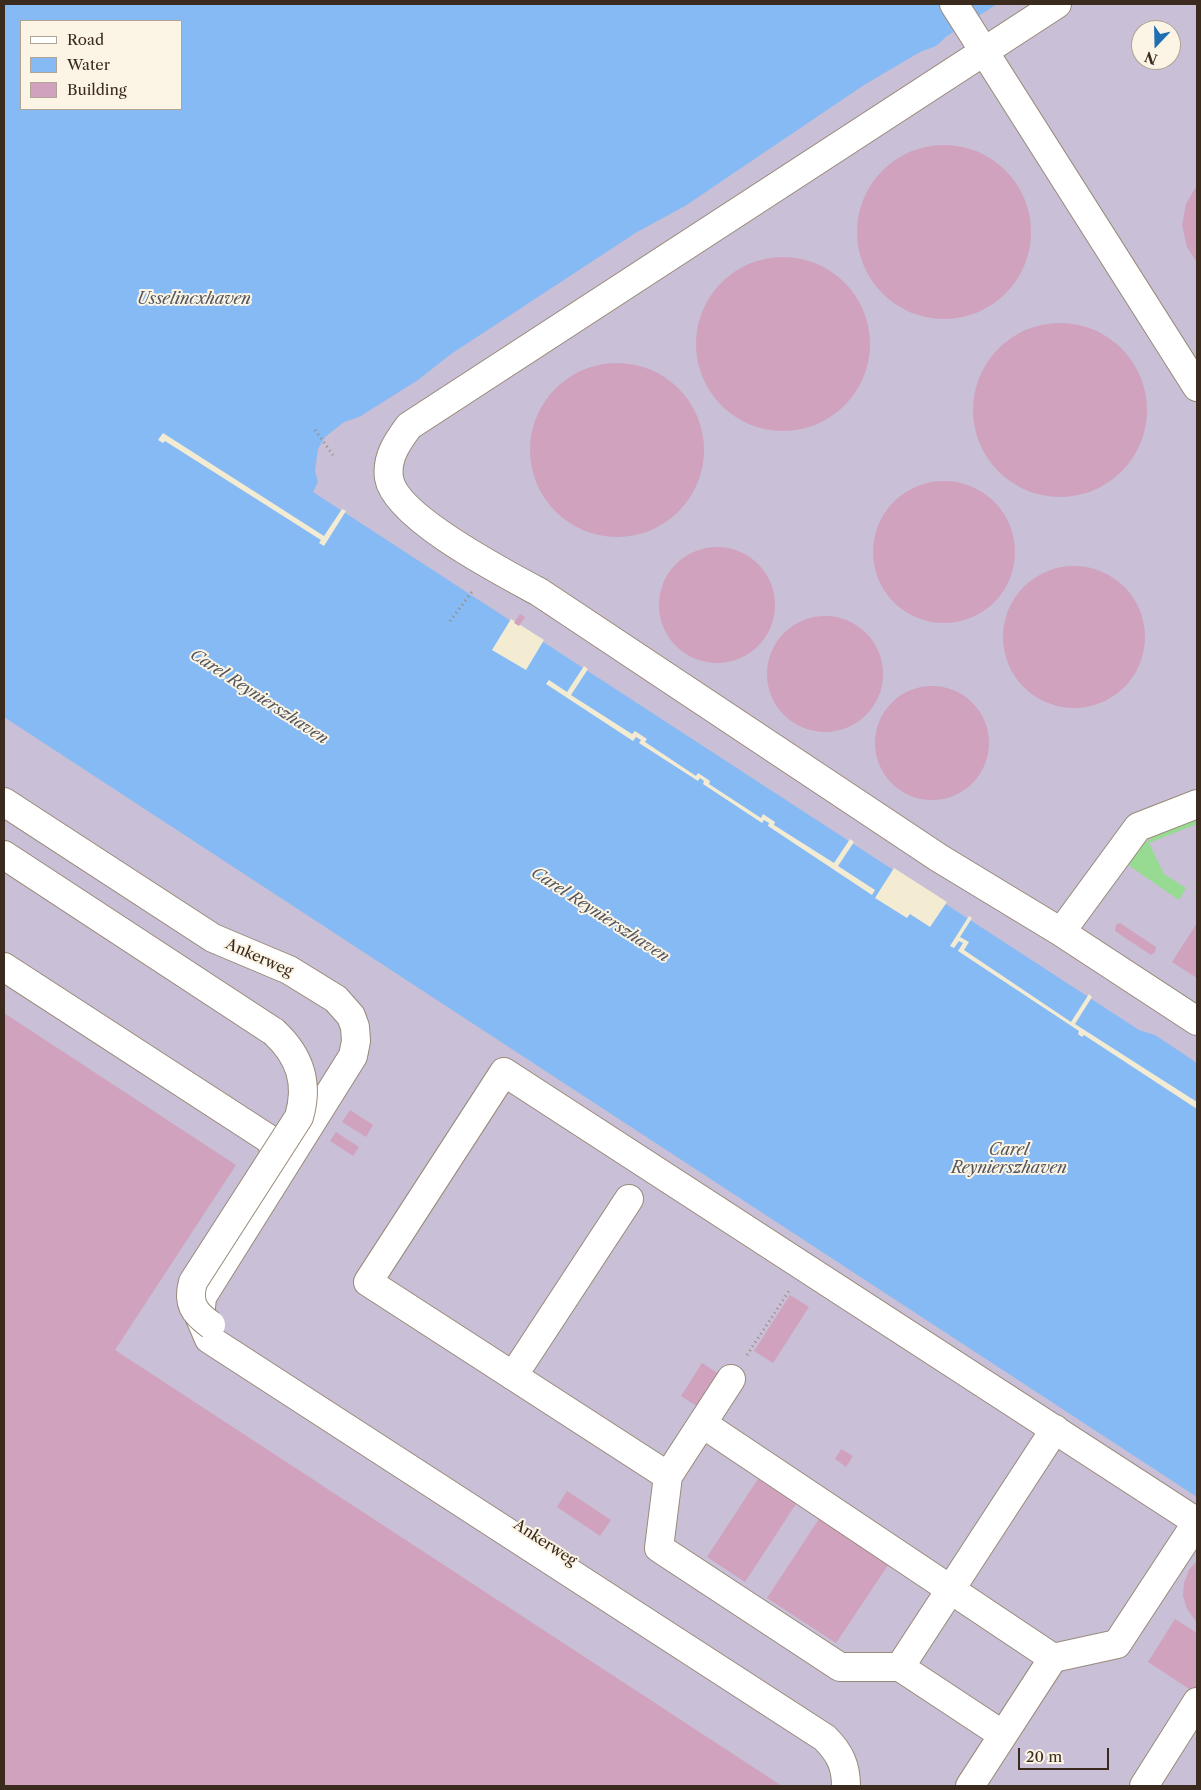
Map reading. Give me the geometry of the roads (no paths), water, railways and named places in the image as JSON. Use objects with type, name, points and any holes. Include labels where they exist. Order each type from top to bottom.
[{"type":"lane","points":[[954,4],[1197,386]]},
{"type":"lane","points":[[1057,4],[409,426],[394,446],[389,464],[389,478],[393,490],[402,502],[431,526],[476,558],[539,592],[939,858],[1061,932],[1197,1021]]},
{"type":"lane","name":"Ankerweg","points":[[4,802],[213,938],[289,970],[344,1007],[355,1027],[356,1041],[353,1056],[202,1297],[200,1318],[209,1339],[825,1738],[835,1748],[842,1761],[846,1786]]},
{"type":"lane","points":[[1061,932],[1138,827],[1197,804]]},
{"type":"lane","name":"Ankerweg","points":[[4,855],[274,1032],[288,1044],[297,1059],[304,1090],[299,1117],[193,1282],[190,1300],[198,1316],[848,1741],[860,1758],[863,1769],[863,1786]]},
{"type":"lane","name":"Ankerweg","points":[[4,967],[272,1141],[276,1159],[273,1183]]},
{"type":"lane","points":[[668,1476],[368,1282],[504,1072],[1197,1522],[1117,1644],[1053,1658],[970,1786]]},
{"type":"lane","points":[[513,1376],[629,1199]]},
{"type":"lane","points":[[731,1379],[668,1476],[659,1548],[840,1667],[900,1667],[1003,1734]]},
{"type":"lane","points":[[702,1424],[1053,1658]]},
{"type":"lane","points":[[900,1667],[1055,1430]]},
{"type":"lane","points":[[1144,1786],[1197,1702]]},
{"type":"water","points":[[4,4],[997,4],[947,36],[936,46],[920,52],[864,85],[685,206],[637,232],[451,354],[418,380],[359,417],[344,422],[325,437],[318,449],[315,471],[318,482],[313,492],[1139,1030],[1155,1035],[1197,1063],[1197,1497],[4,717]]},
{"type":"water label","name":"Usselincxhaven","points":[[194,299]]},
{"type":"water label","name":"Carel Reynierszhaven","points":[[259,697]]},
{"type":"water label","name":"Carel Reynierszhaven","points":[[600,915]]},
{"type":"water label","name":"Carel Reynierszhaven","points":[[1009,1159]]}]
